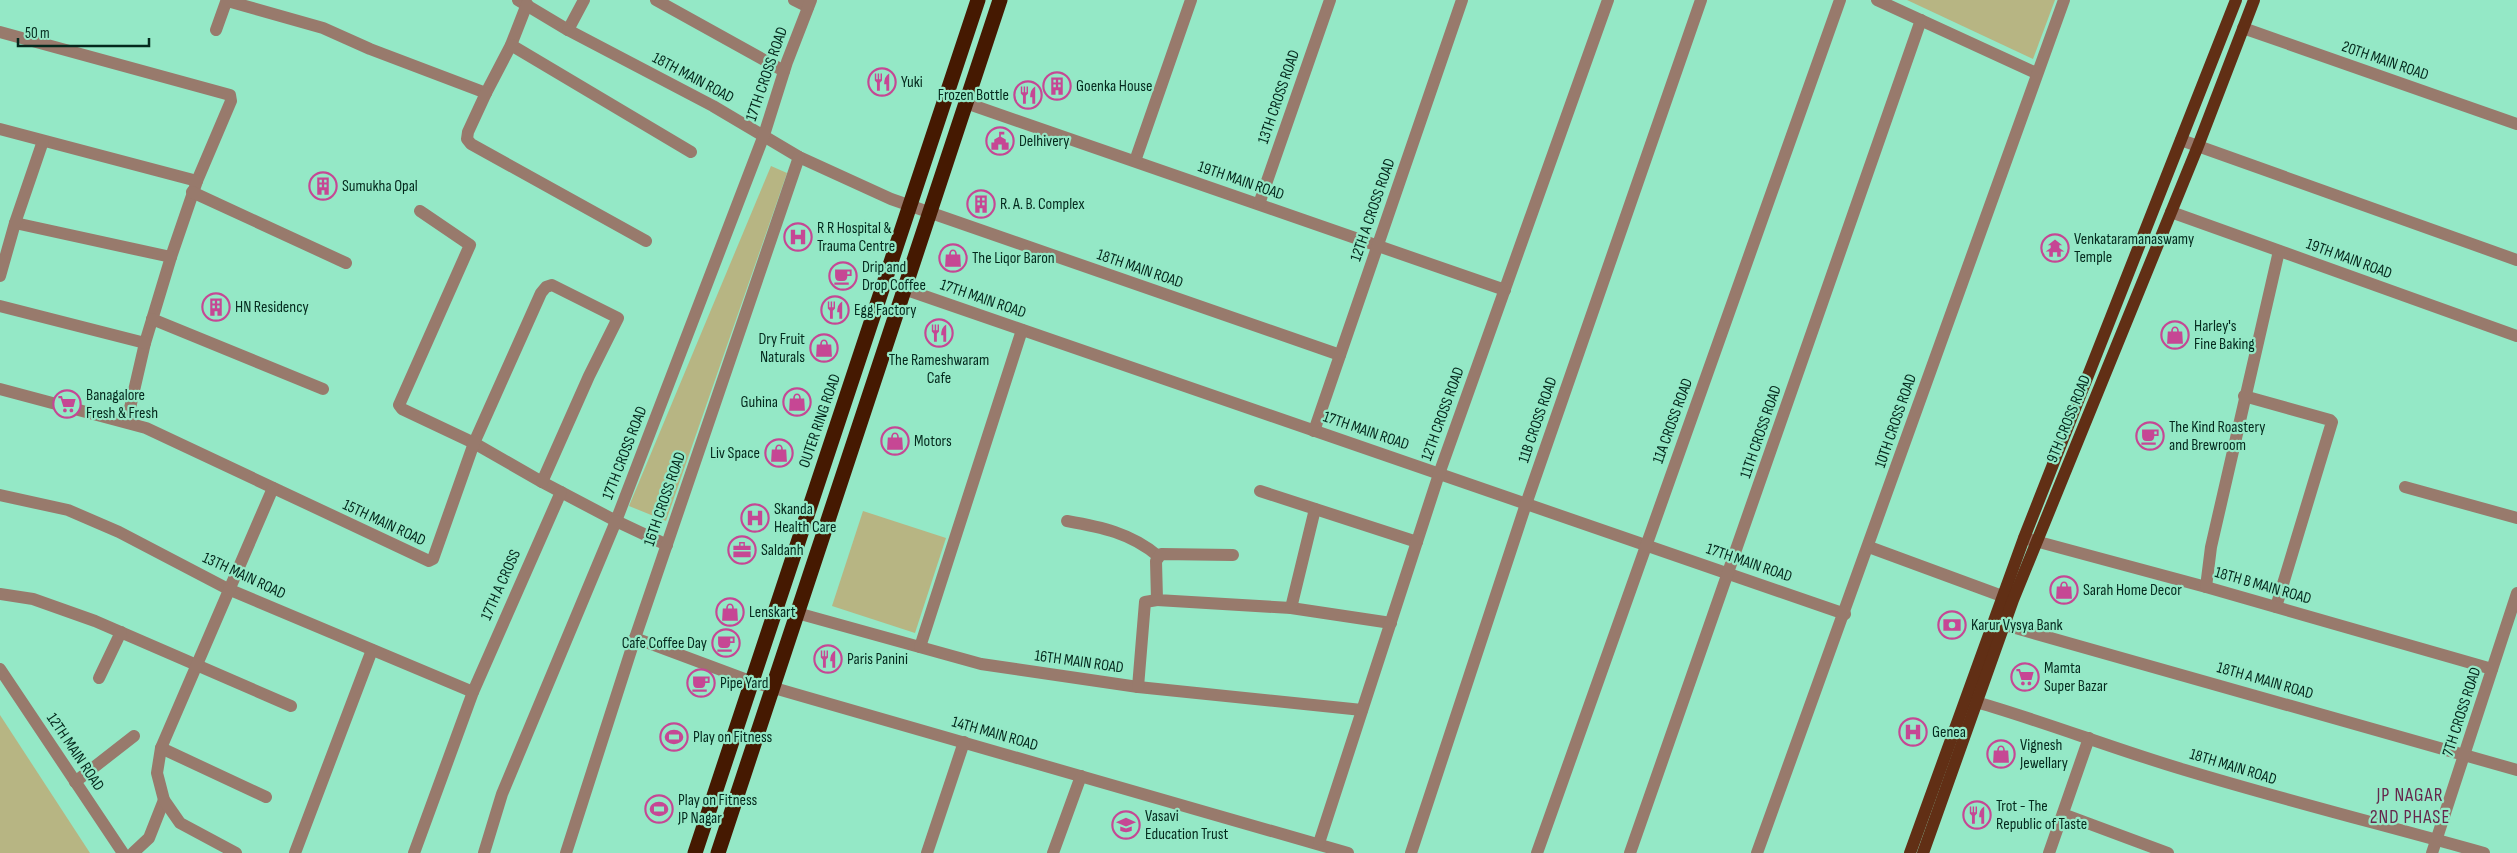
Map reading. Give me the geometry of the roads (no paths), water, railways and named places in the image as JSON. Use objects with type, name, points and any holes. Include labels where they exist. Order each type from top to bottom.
[{"type":"highway","name":"OUTER RING ROAD","points":[[695,853],[978,0]]},
{"type":"highway","points":[[718,853],[1000,0]]},
{"type":"main road","name":"9TH CROSS ROAD","points":[[1910,853],[2024,538],[2236,0]]},
{"type":"main road","name":"9TH CROSS ROAD","points":[[1923,853],[1976,702],[2037,542],[2198,146],[2254,0]]},
{"type":"street","points":[[568,30],[584,0]]},
{"type":"street","points":[[656,0],[784,71]]},
{"type":"street","points":[[794,0],[810,4]]},
{"type":"street","points":[[1135,162],[1192,0]]},
{"type":"street","name":"13TH CROSS ROAD","points":[[1259,204],[1330,0]]},
{"type":"street","name":"12TH A CROSS ROAD","points":[[1314,431],[1462,0]]},
{"type":"street","name":"12TH CROSS ROAD","points":[[1319,843],[1439,474],[1608,0]]},
{"type":"street","name":"11B CROSS ROAD","points":[[1410,853],[1526,504],[1701,0]]},
{"type":"street","name":"11A CROSS ROAD","points":[[1536,853],[1840,0]]},
{"type":"street","points":[[1877,0],[2036,73]]},
{"type":"street","name":"10TH CROSS ROAD","points":[[1757,853],[1845,614],[2036,73],[2064,0]]},
{"type":"street","points":[[216,30],[226,2],[231,2],[323,28],[370,49],[486,93]]},
{"type":"street","points":[[523,2],[511,45],[468,132],[468,139],[471,144],[646,241]]},
{"type":"street","name":"18TH MAIN ROAD","points":[[523,2],[568,30],[764,135],[799,157],[910,206],[1340,355]]},
{"type":"street","name":"17TH CROSS ROAD","points":[[420,211],[470,245],[399,405],[402,409],[474,442],[542,482],[616,521],[764,135],[784,71],[810,4]]},
{"type":"street","name":"11TH CROSS ROAD","points":[[1630,853],[1921,20]]},
{"type":"street","name":"20TH MAIN ROAD","points":[[2243,28],[2517,124]]},
{"type":"street","points":[[0,32],[230,95],[231,101],[194,186],[144,342],[127,422]]},
{"type":"street","points":[[511,45],[691,152]]},
{"type":"street","name":"19TH MAIN ROAD","points":[[966,103],[1505,290]]},
{"type":"street","points":[[0,129],[194,186],[346,262]]},
{"type":"street","points":[[2181,140],[2517,260]]},
{"type":"street","points":[[0,276],[2,257],[43,141]]},
{"type":"street","name":"16TH CROSS ROAD","points":[[566,853],[636,638],[799,157]]},
{"type":"street","name":"19TH MAIN ROAD","points":[[2171,212],[2517,336]]},
{"type":"street","points":[[15,223],[171,257]]},
{"type":"street","points":[[2206,587],[2211,547],[2244,396],[2279,251]]},
{"type":"street","name":"15TH MAIN ROAD","points":[[0,389],[146,428],[430,561],[433,559],[474,442],[546,287],[552,285],[618,318],[589,376],[542,482]]},
{"type":"street","name":"17TH MAIN ROAD","points":[[904,289],[1845,614]]},
{"type":"street","points":[[0,306],[144,342]]},
{"type":"street","points":[[152,319],[323,389]]},
{"type":"street","points":[[920,647],[1022,330]]},
{"type":"street","points":[[2244,396],[2332,422],[2276,607]]},
{"type":"street","points":[[2405,486],[2517,518]]},
{"type":"street","points":[[236,853],[180,823],[164,800],[157,773],[161,748],[198,666],[228,589],[273,488]]},
{"type":"street","points":[[1260,491],[1417,542]]},
{"type":"street","name":"17TH A CROSS","points":[[414,853],[473,692],[560,492]]},
{"type":"street","name":"13TH MAIN ROAD","points":[[0,494],[68,510],[119,532],[228,589],[473,692]]},
{"type":"street","points":[[1291,608],[1316,509]]},
{"type":"street","points":[[484,853],[502,794],[616,521],[667,546]]},
{"type":"street","points":[[1067,521],[1103,527],[1130,536],[1158,556]]},
{"type":"street","name":"18TH B MAIN ROAD","points":[[2024,538],[2206,587],[2492,669]]},
{"type":"street","points":[[1869,547],[2002,596]]},
{"type":"street","points":[[1157,600],[1156,561],[1158,556],[1165,553],[1233,555]]},
{"type":"street","name":"7TH CROSS ROAD","points":[[2432,853],[2517,593]]},
{"type":"street","points":[[0,594],[32,599],[121,632],[291,706]]},
{"type":"street","points":[[1138,686],[1145,602],[1157,600],[1291,608],[1391,623]]},
{"type":"street","name":"16TH MAIN ROAD","points":[[797,613],[980,664],[1138,686],[1362,710]]},
{"type":"street","name":"18TH A MAIN ROAD","points":[[2005,625],[2517,770]]},
{"type":"street","points":[[99,678],[121,632]]},
{"type":"street","name":"14TH MAIN ROAD","points":[[636,638],[772,688],[1319,843],[1348,853]]},
{"type":"street","points":[[295,853],[372,650]]},
{"type":"street","name":"12TH MAIN ROAD","points":[[0,669],[123,853]]},
{"type":"street","name":"18TH MAIN ROAD","points":[[1976,702],[2238,786],[2484,853]]},
{"type":"street","points":[[75,782],[134,736]]},
{"type":"street","points":[[2049,853],[2089,738]]},
{"type":"street","points":[[927,853],[964,742]]},
{"type":"street","points":[[161,748],[266,797]]},
{"type":"street","points":[[1053,853],[1081,776]]},
{"type":"street","points":[[133,853],[149,838],[164,800]]},
{"type":"street","points":[[2063,814],[2168,853]]},
{"type":"place","name":"Yuki","points":[[882,82]]},
{"type":"place","name":"Goenka House","points":[[1057,86]]},
{"type":"place","name":"Frozen Bottle","points":[[1028,95]]},
{"type":"place","name":"Delhivery","points":[[1000,141]]},
{"type":"place","name":"Sumukha Opal","points":[[323,186]]},
{"type":"place","name":"R. A. B. Complex","points":[[981,204]]},
{"type":"place","name":"R R Hospital & Trauma Centre","points":[[798,237]]},
{"type":"place","name":"Venkataramanaswamy Temple","points":[[2055,248]]},
{"type":"place","name":"The Liqor Baron","points":[[953,258]]},
{"type":"place","name":"Drip and Drop Coffee","points":[[843,276]]},
{"type":"place","name":"HN Residency","points":[[216,307]]},
{"type":"place","name":"Egg Factory","points":[[835,310]]},
{"type":"place","name":"The Rameshwaram Cafe","points":[[939,333]]},
{"type":"place","name":"Harley's Fine Baking","points":[[2175,335]]},
{"type":"place","name":"Dry Fruit Naturals","points":[[824,348]]},
{"type":"place","name":"Guhina","points":[[797,402]]},
{"type":"place","name":"Banagalore Fresh & Fresh","points":[[67,404]]},
{"type":"place","name":"The Kind Roastery and Brewroom","points":[[2150,436]]},
{"type":"place","name":"Motors","points":[[895,441]]},
{"type":"place","name":"Liv Space","points":[[779,453]]},
{"type":"place","name":"Skanda Health Care","points":[[755,518]]},
{"type":"place","name":"Saldanh","points":[[742,550]]},
{"type":"place","name":"Sarah Home Decor","points":[[2064,590]]},
{"type":"place","name":"Lenskart","points":[[730,612]]},
{"type":"place","name":"Karur Vysya Bank","points":[[1952,625]]},
{"type":"place","name":"Cafe Coffee Day","points":[[726,643]]},
{"type":"place","name":"Paris Panini","points":[[828,659]]},
{"type":"place","name":"Mamta Super Bazar","points":[[2025,677]]},
{"type":"place","name":"Pipe Yard","points":[[701,683]]},
{"type":"place","name":"Genea","points":[[1913,732]]},
{"type":"place","name":"Play on Fitness","points":[[674,737]]},
{"type":"place","name":"Vignesh Jewellary","points":[[2001,754]]},
{"type":"place","name":"Play on Fitness JP Nagar","points":[[659,809]]},
{"type":"place","name":"Trot - The Republic of Taste","points":[[1977,815]]},
{"type":"place","name":"Vasavi Education Trust","points":[[1126,825]]},
{"type":"district","name":"JP NAGAR 2ND PHASE","points":[[2410,806]]}]
